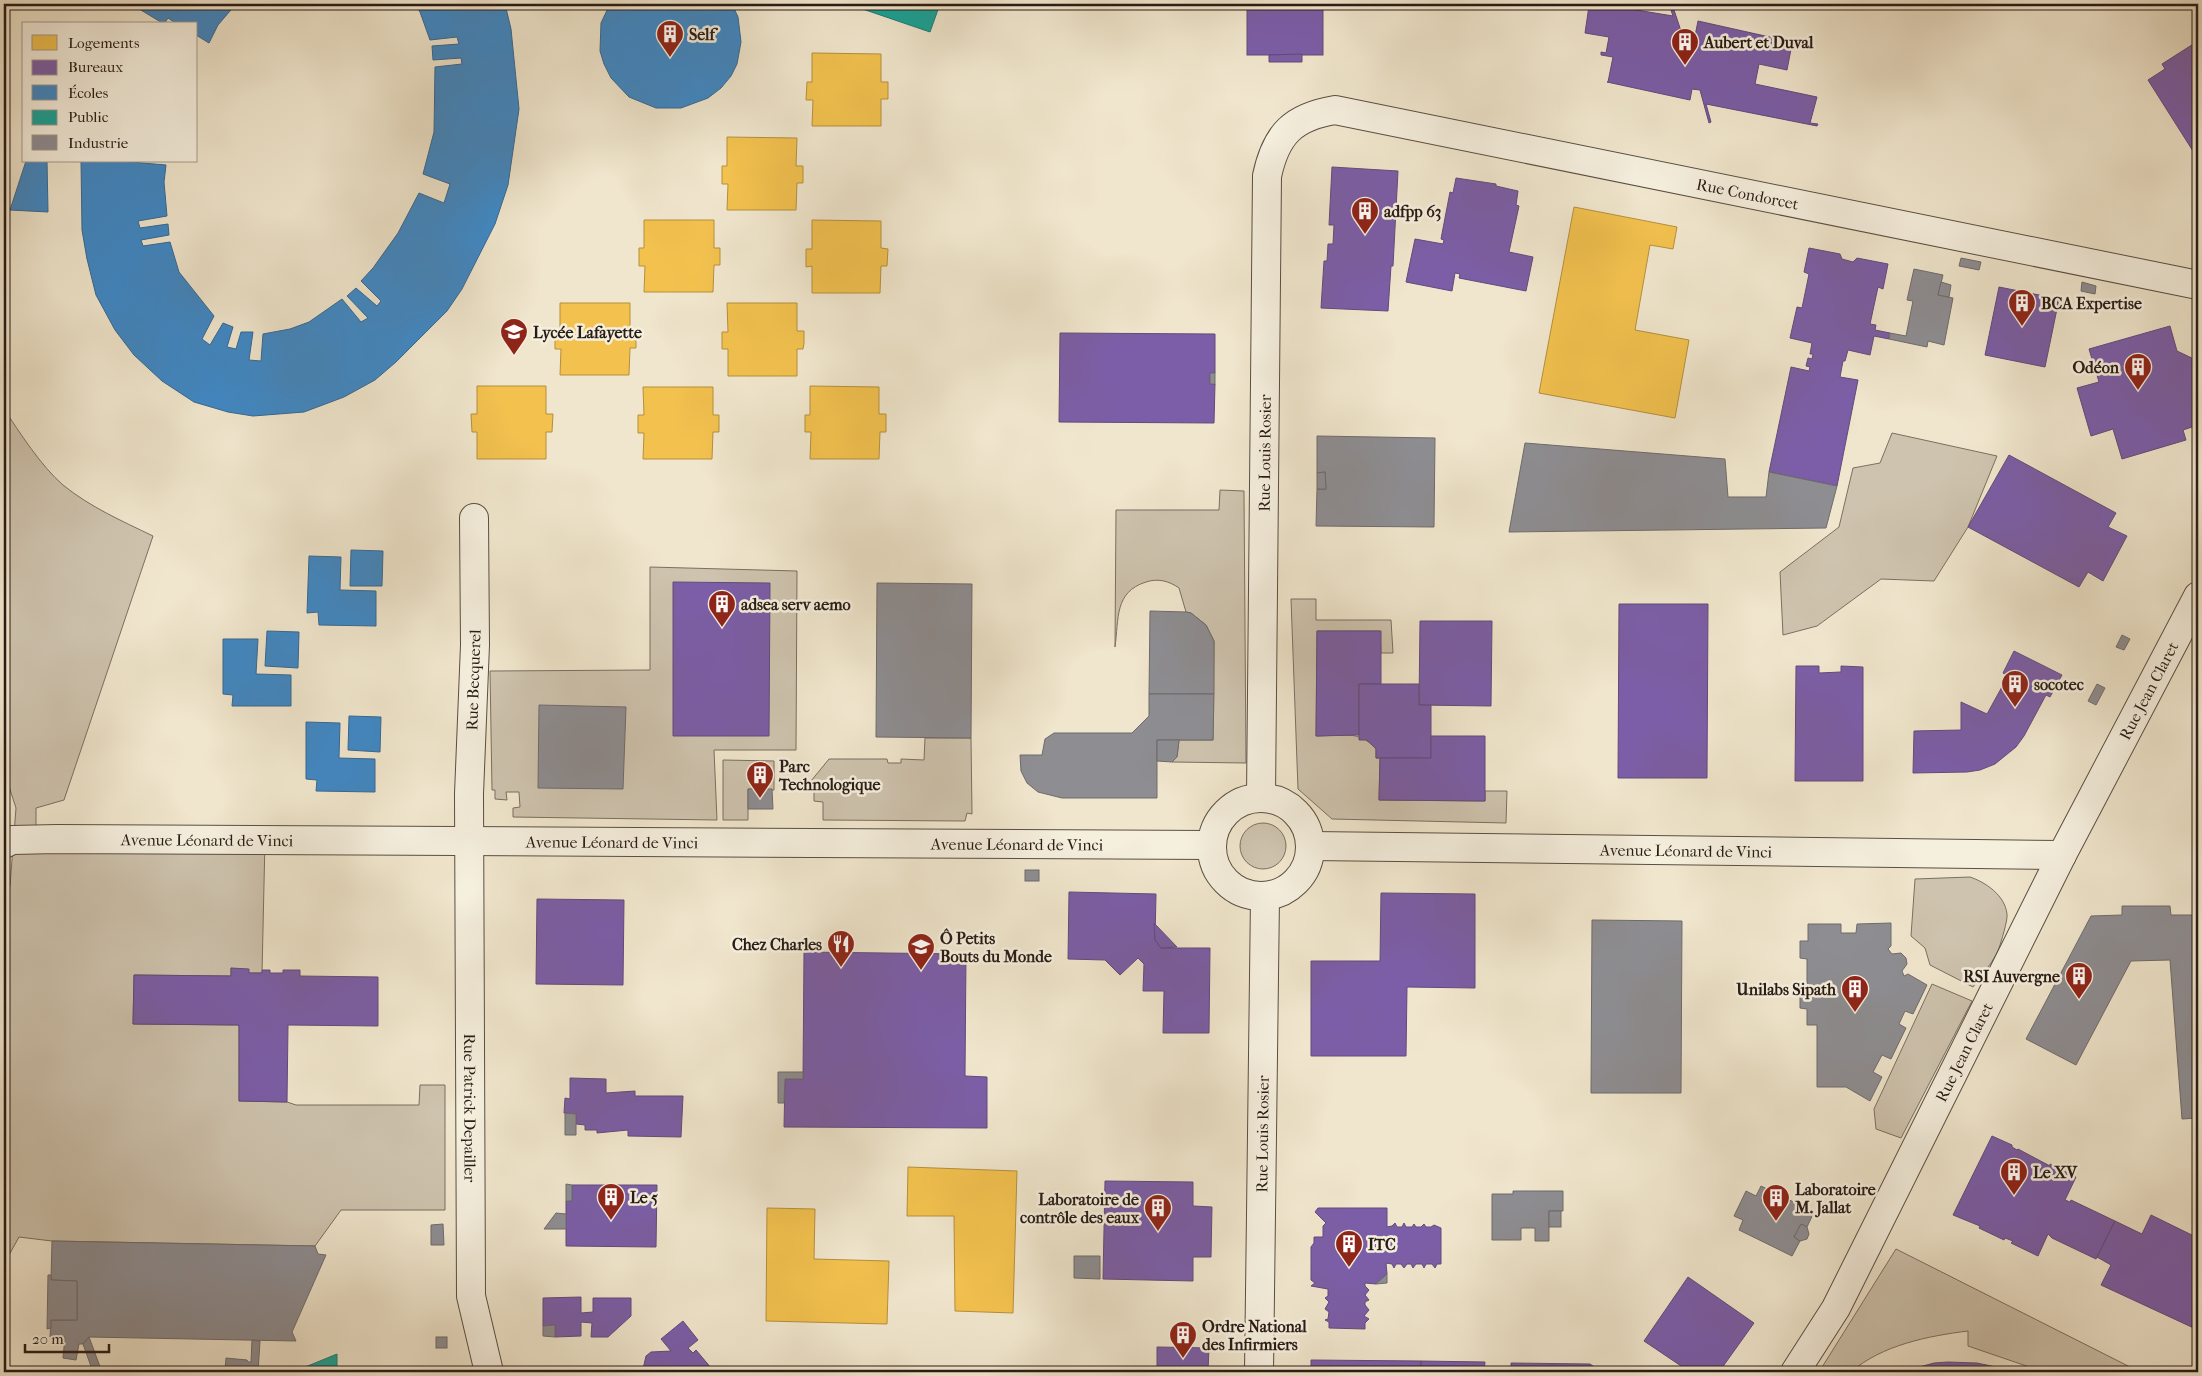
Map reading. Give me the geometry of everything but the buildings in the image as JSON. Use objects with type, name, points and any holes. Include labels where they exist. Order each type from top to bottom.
[{"type":"street","name":"Rue Condorcet","points":[[1300,121],[1313,114],[1335,110],[2198,285]]},
{"type":"street","name":"Rue Louis Rosier","points":[[1261,797],[1267,176],[1271,156],[1278,141],[1290,127],[1300,121]]},
{"type":"street","name":"Rue Becquerel","points":[[470,841],[469,794],[475,645],[474,518]]},
{"type":"street","name":"Rue Jean Claret","points":[[1795,1372],[1836,1308],[2062,855],[2198,596]]},
{"type":"street","points":[[1261,797],[1280,801],[1296,812],[1307,827],[1311,846],[1308,864],[1298,881],[1283,892],[1265,897],[1248,895],[1233,888],[1221,877],[1214,862],[1211,845],[1215,827],[1227,811],[1243,801],[1261,797]]},
{"type":"street","name":"Avenue Léonard de Vinci","points":[[6,840],[1211,845]]},
{"type":"street","name":"Rue Patrick Depailler","points":[[470,841],[472,1296],[489,1372]]},
{"type":"street","name":"Avenue Léonard de Vinci","points":[[1311,846],[2062,855]]},
{"type":"street","name":"Rue Louis Rosier","points":[[1259,1372],[1265,897]]},
{"type":"shaded area","points":[[4,409],[39,459],[63,485],[95,507],[153,536],[64,800],[36,808],[36,839],[265,840],[262,973],[249,973],[231,968],[231,976],[134,975],[133,1024],[239,1025],[239,1101],[287,1102],[296,1105],[419,1105],[420,1085],[445,1085],[445,1210],[341,1210],[315,1246],[52,1241],[19,1237],[4,1264],[4,894],[10,886],[16,808],[4,771]]},
{"type":"shaded area","points":[[1892,433],[1997,456],[1968,527],[1934,581],[1881,579],[1817,626],[1783,635],[1780,572],[1839,527],[1853,468],[1880,463]]},
{"type":"shaded area","points":[[1220,490],[1244,491],[1246,763],[1172,762],[1177,757],[1179,740],[1213,740],[1214,641],[1206,625],[1191,613],[1186,612],[1179,588],[1167,582],[1155,580],[1146,582],[1128,592],[1123,600],[1118,617],[1115,647],[1116,510],[1219,510]]},
{"type":"shaded area","points":[[650,567],[797,571],[796,750],[714,750],[717,820],[513,817],[513,808],[520,807],[519,792],[506,792],[507,800],[495,799],[495,790],[492,790],[490,671],[650,670]]},
{"type":"shaded area","points":[[1291,599],[1316,599],[1316,620],[1391,620],[1393,653],[1381,653],[1380,631],[1317,631],[1316,736],[1356,736],[1376,749],[1376,758],[1380,758],[1379,800],[1485,801],[1485,791],[1507,791],[1506,823],[1332,819],[1298,789]]},
{"type":"shaded area","points":[[925,738],[971,738],[972,814],[967,813],[965,821],[823,820],[823,802],[814,801],[814,789],[808,789],[811,781],[829,759],[887,759],[888,763],[901,763],[901,759],[924,760]]},
{"type":"shaded area","points":[[723,760],[774,761],[774,790],[748,789],[748,820],[723,820]]},
{"type":"shaded area","points":[[1263,823],[1276,827],[1282,833],[1286,846],[1282,859],[1276,865],[1263,869],[1250,865],[1244,859],[1240,846],[1244,833],[1250,827]]},
{"type":"shaded area","points":[[1970,877],[1982,882],[1998,895],[2007,914],[1997,953],[1973,987],[1930,965],[1925,948],[1911,936],[1915,879]]},
{"type":"shaded area","points":[[1932,984],[1972,1001],[1901,1138],[1876,1129],[1874,1109]]},
{"type":"shaded area","points":[[1896,1249],[2140,1372],[2044,1372],[1968,1346],[1968,1331],[1922,1339],[1891,1348],[1863,1363],[1851,1372],[1819,1372]]},
{"type":"place","name":"Self","points":[[670,58]]},
{"type":"place","name":"Aubert et Duval","points":[[1685,66]]},
{"type":"place","name":"adfpp 63","points":[[1365,235]]},
{"type":"place","name":"BCA Expertise","points":[[2022,327]]},
{"type":"place","name":"Lycée Lafayette","points":[[514,356]]},
{"type":"place","name":"Odéon","points":[[2138,391]]},
{"type":"place","name":"adsea serv aemo","points":[[722,628]]},
{"type":"place","name":"socotec","points":[[2015,708]]},
{"type":"place","name":"Parc Technologique","points":[[760,799]]},
{"type":"place","name":"Chez Charles","points":[[841,968]]},
{"type":"place","name":"Ô Petits Bouts du Monde","points":[[921,971]]},
{"type":"place","name":"RSI Auvergne","points":[[2079,1000]]},
{"type":"place","name":"Unilabs Sipath","points":[[1855,1013]]},
{"type":"place","name":"Le XV","points":[[2014,1196]]},
{"type":"place","name":"Le 5","points":[[611,1221]]},
{"type":"place","name":"Laboratoire M. Jallat","points":[[1776,1222]]},
{"type":"place","name":"Laboratoire de contrôle des eaux","points":[[1158,1232]]},
{"type":"place","name":"ITC","points":[[1349,1268]]},
{"type":"place","name":"Ordre National des Infirmiers","points":[[1183,1359]]}]
